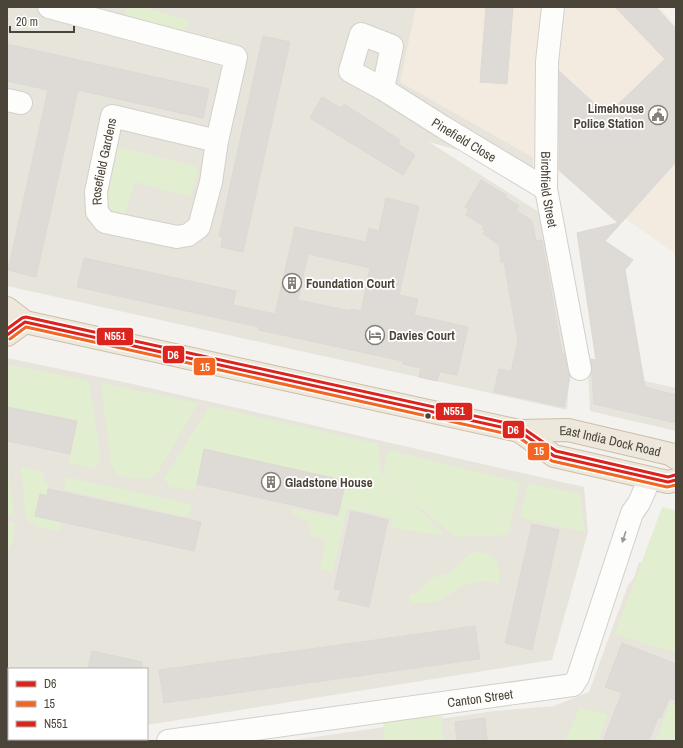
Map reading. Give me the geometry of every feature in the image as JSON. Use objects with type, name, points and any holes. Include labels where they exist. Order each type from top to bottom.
[{"type":"highway","name":"East India Dock Road","points":[[7,308],[25,322],[519,431],[568,430],[670,454],[676,458]]},
{"type":"highway","points":[[7,335],[25,322]]},
{"type":"highway","name":"East India Dock Road","points":[[519,431],[554,456],[668,482],[676,480]]},
{"type":"street","name":"Rosefield Gardens","points":[[49,7],[102,14],[236,57],[211,182],[199,227],[188,235],[177,238],[105,222],[97,212],[96,192],[112,116],[218,141]]},
{"type":"street","name":"Birchfield Street","points":[[553,7],[547,62],[546,188],[580,369]]},
{"type":"street","name":"Pinefield Close","points":[[383,89],[443,127],[546,188]]},
{"type":"street","name":"Canton Street","points":[[168,741],[573,685],[578,677],[632,513],[639,503],[650,478]]},
{"type":"shaded area","points":[[7,7],[539,7],[533,171],[429,142],[542,214],[566,342],[569,384],[567,410],[7,286]]},
{"type":"shaded area","points":[[416,7],[660,7],[676,26],[676,254],[555,170],[400,82]]},
{"type":"shaded area","points":[[7,358],[119,381],[584,487],[588,532],[552,660],[148,725],[148,668],[8,668],[8,740],[50,740],[7,741]]},
{"type":"shaded area","points":[[588,368],[676,388],[676,431],[590,411]]},
{"type":"shaded area","points":[[639,562],[676,572],[676,741],[288,741],[494,711],[554,706],[589,692],[628,585],[634,578]]},
{"type":"green space","points":[[127,7],[144,7],[190,21],[178,36],[124,19]]},
{"type":"green space","points":[[116,146],[198,167],[191,197],[135,182],[123,218],[106,207],[109,179]]},
{"type":"green space","points":[[7,364],[89,381],[101,459],[95,469],[68,463],[77,421],[7,407]]},
{"type":"green space","points":[[101,383],[198,403],[159,470],[150,477],[140,479],[118,475],[111,465]]},
{"type":"green space","points":[[209,406],[378,444],[381,473],[446,536],[391,528],[393,518],[347,508],[333,572],[320,569],[326,540],[311,536],[308,522],[292,513],[293,509],[338,518],[346,481],[205,449],[194,491],[170,487],[164,479]]},
{"type":"green space","points":[[388,450],[520,482],[508,535],[455,537],[411,501],[383,473]]},
{"type":"green space","points":[[22,467],[44,472],[44,482],[49,483],[47,496],[40,494],[35,516],[60,522],[61,528],[58,531],[36,525],[29,521],[26,517],[21,470]]},
{"type":"green space","points":[[7,471],[9,476],[14,515],[7,514]]},
{"type":"green space","points":[[66,477],[192,504],[188,517],[64,490]]},
{"type":"green space","points":[[528,483],[580,494],[585,532],[520,518]]},
{"type":"green space","points":[[662,507],[676,510],[676,653],[615,634]]},
{"type":"green space","points":[[10,521],[14,523],[14,538],[7,553],[7,522]]},
{"type":"green space","points":[[477,552],[490,555],[497,562],[499,584],[484,581],[469,583],[457,589],[444,599],[426,603],[410,603],[409,594],[418,592],[433,578],[450,572],[468,555]]},
{"type":"green space","points":[[670,703],[676,704],[676,741],[656,741]]},
{"type":"green space","points":[[579,708],[608,714],[598,741],[565,741]]},
{"type":"green space","points":[[442,716],[443,741],[384,741],[383,718]]},
{"type":"building","points":[[486,7],[513,7],[507,84],[480,82]]},
{"type":"building","points":[[615,7],[656,7],[676,29],[676,162],[605,241],[633,260],[625,270],[645,387],[676,395],[676,423],[594,404],[591,359],[596,360],[577,233],[618,223],[559,170],[559,71],[607,115],[665,59]]},
{"type":"building","points":[[263,36],[290,42],[243,252],[221,247],[223,237],[219,236]]},
{"type":"building","points":[[7,44],[209,89],[203,118],[78,90],[36,277],[8,270],[48,90],[7,81]]},
{"type":"building","points":[[322,97],[341,108],[344,104],[400,140],[398,144],[415,155],[403,175],[310,118]]},
{"type":"building","points":[[481,180],[506,195],[505,197],[519,206],[516,210],[532,221],[536,241],[542,240],[562,353],[564,354],[570,377],[564,407],[494,392],[499,369],[511,371],[518,342],[504,262],[501,263],[499,245],[483,234],[485,231],[483,229],[484,226],[466,215],[469,210],[465,207]]},
{"type":"building","points":[[386,198],[419,206],[399,295],[418,299],[414,315],[468,327],[457,375],[440,372],[437,381],[419,377],[421,368],[403,364],[403,361],[259,330],[259,327],[77,287],[84,258],[236,291],[233,305],[275,314],[295,227],[366,242],[369,228],[379,231]],"holes":[[[308,254],[370,268],[361,311],[350,309],[350,311],[298,300]]]},
{"type":"building","points":[[7,407],[77,421],[70,454],[7,441]]},
{"type":"building","name":"Gladstone House","points":[[204,449],[346,481],[338,515],[197,484]]},
{"type":"building","points":[[48,489],[201,522],[194,551],[35,516],[40,494],[47,496]]},
{"type":"building","points":[[351,511],[388,520],[369,607],[338,600],[341,590],[334,589]]},
{"type":"building","points":[[532,524],[559,530],[532,650],[505,643]]},
{"type":"building","points":[[475,626],[480,659],[164,703],[159,670]]},
{"type":"building","points":[[622,643],[676,664],[676,700],[669,698],[661,718],[658,717],[649,741],[603,741],[622,693],[605,687]]},
{"type":"building","points":[[92,651],[142,662],[142,668],[88,668]]},
{"type":"building","points":[[485,718],[487,741],[457,741],[455,722]]},
{"type":"transit line","name":"N551","points":[[7,329],[22,318],[26,317],[520,426],[556,451],[668,477],[675,475]]},
{"type":"transit line","name":"D6","points":[[7,335],[25,322],[519,431],[554,456],[668,482],[676,480]]},
{"type":"transit line","name":"15","points":[[10,339],[26,327],[517,436],[552,461],[667,487],[676,485]]},
{"type":"place","name":"Limehouse Police Station","points":[[658,115]]},
{"type":"place","name":"Foundation Court","points":[[292,283]]},
{"type":"place","name":"Davies Court","points":[[375,335]]},
{"type":"place","name":"Gladstone House","points":[[271,482]]}]
